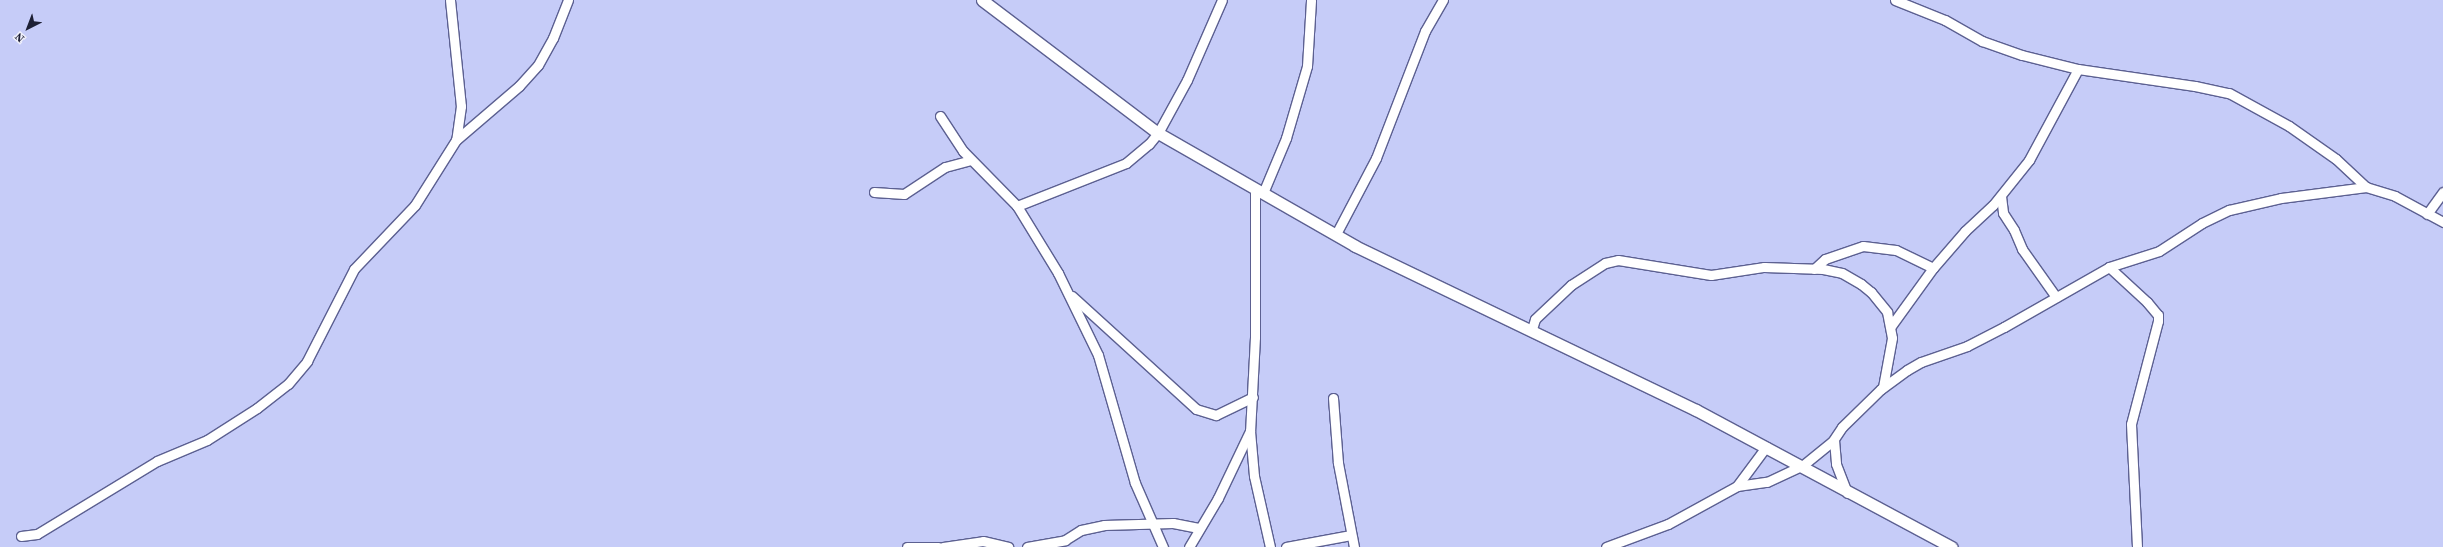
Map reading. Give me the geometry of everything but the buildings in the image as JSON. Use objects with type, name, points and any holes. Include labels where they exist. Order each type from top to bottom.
[{"type":"street","points":[[450,0],[461,106],[456,140]]},
{"type":"street","points":[[21,536],[37,534],[157,461],[207,440],[257,408],[288,384],[307,361],[354,269],[415,206],[456,140],[519,86],[538,65],[553,38],[568,0]]},
{"type":"street","points":[[982,0],[1158,133],[1376,257],[1481,308],[1532,329],[1766,447],[1802,466],[1847,493],[1952,547]]},
{"type":"street","points":[[1017,206],[1126,163],[1140,153],[1158,133],[1203,48],[1222,0]]},
{"type":"street","points":[[1270,547],[1254,476],[1250,431],[1253,397],[1259,191],[1286,138],[1307,66],[1311,0]]},
{"type":"street","points":[[1336,234],[1376,158],[1425,31],[1443,0]]},
{"type":"street","points":[[1895,0],[1945,20],[1982,41],[2022,55],[2078,69],[2195,86],[2229,93],[2288,126],[2336,159],[2366,187]]},
{"type":"street","points":[[1891,326],[1933,268],[2001,196],[2029,160],[2078,69]]},
{"type":"street","points":[[940,116],[954,140],[971,160],[1017,206],[1067,292],[1100,360],[1135,483],[1163,547]]},
{"type":"street","points":[[874,192],[904,194],[944,167],[971,160]]},
{"type":"street","points":[[1606,547],[1668,524],[1737,486],[1767,482],[1802,466],[1834,440],[1842,427],[1894,378],[1921,362],[1967,346],[2056,298],[2109,267],[2159,251],[2202,223],[2228,210],[2281,198],[2366,187],[2395,196],[2443,222]]},
{"type":"street","points":[[2427,214],[2443,192]]},
{"type":"street","points":[[2001,196],[2003,213],[2014,230],[2022,249],[2056,298]]},
{"type":"street","points":[[1814,269],[1825,259],[1863,246],[1896,250],[1933,268]]},
{"type":"street","points":[[1532,329],[1535,319],[1572,285],[1605,263],[1618,260],[1711,275],[1764,267],[1814,269],[1842,273],[1861,284],[1882,304],[1891,326],[1891,348],[1883,388]]},
{"type":"street","points":[[2109,267],[2148,302],[2158,315],[2158,326],[2131,424],[2137,547]]},
{"type":"street","points":[[1067,292],[1196,409],[1216,415],[1253,397]]},
{"type":"street","points":[[1333,398],[1338,463],[1350,535],[1354,547]]},
{"type":"street","points":[[1189,547],[1218,498],[1250,431]]},
{"type":"street","points":[[1834,440],[1836,464],[1847,493]]},
{"type":"street","points":[[1737,486],[1766,447]]},
{"type":"street","points":[[1027,547],[1065,540],[1090,527],[1173,523],[1200,528]]},
{"type":"street","points":[[1286,547],[1308,545],[1350,535]]},
{"type":"street","points":[[943,547],[983,541],[1006,547]]},
{"type":"street","points":[[907,547],[938,547]]}]
